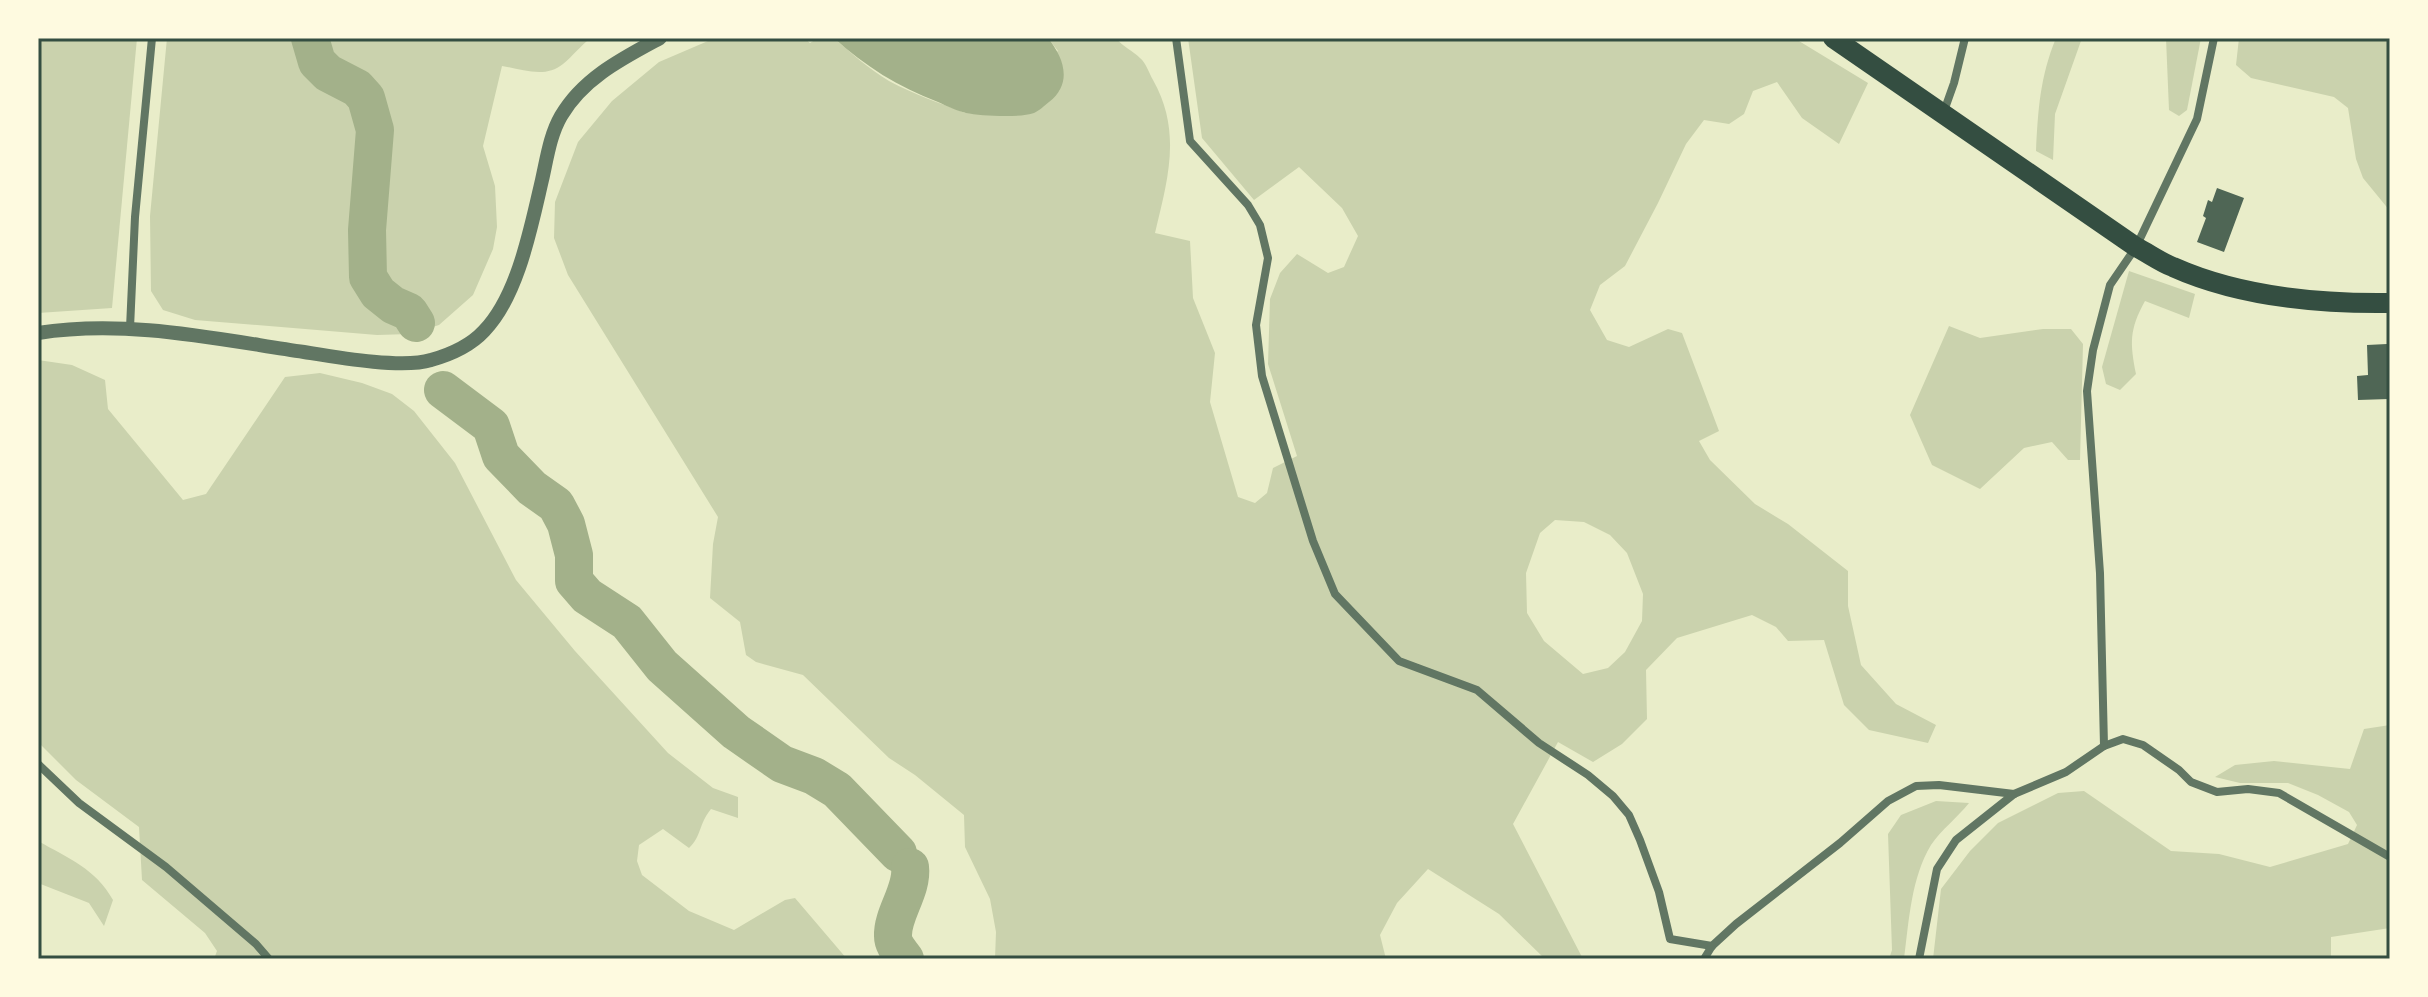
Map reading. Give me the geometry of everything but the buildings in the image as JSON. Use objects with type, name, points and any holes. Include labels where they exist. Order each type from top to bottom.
[{"type":"highway","points":[[1833,38],[2136,247],[2173,267],[2226,286],[2271,295],[2390,303]]},
{"type":"street","points":[[130,328],[135,217],[152,38]]},
{"type":"street","points":[[38,333],[130,328],[176,332],[342,358],[404,363],[427,362],[465,346],[484,331],[509,293],[531,223],[552,134],[561,115],[598,75],[660,38]]},
{"type":"street","points":[[1176,38],[1190,141],[1248,205],[1260,225],[1268,258],[1256,325],[1262,376],[1313,541],[1335,594],[1399,661],[1477,690],[1539,743],[1588,775],[1613,796],[1629,815],[1640,840],[1659,892],[1670,939],[1712,946]]},
{"type":"street","points":[[1943,114],[1965,38]]},
{"type":"street","points":[[2104,746],[2100,573],[2087,391],[2093,350],[2110,285],[2136,247],[2197,119],[2214,38]]},
{"type":"street","points":[[1919,959],[1937,869],[1956,840],[2014,794],[2066,772],[2104,746],[2123,739],[2143,745],[2191,782],[2217,792],[2248,789],[2279,793],[2390,857]]},
{"type":"street","points":[[38,764],[79,803],[166,867],[256,944],[269,959]]},
{"type":"street","points":[[1704,959],[1712,946],[1888,801],[1916,786],[1939,785],[2014,794]]},
{"type":"shaded area","points":[[38,38],[137,38],[112,308],[38,313]]},
{"type":"shaded area","points":[[167,38],[591,38],[556,69],[533,72],[502,66],[483,146],[495,186],[497,227],[493,249],[473,295],[439,325],[410,334],[377,335],[195,320],[163,310],[151,291],[150,216]]},
{"type":"shaded area","points":[[715,38],[804,38],[810,43],[818,38],[834,38],[889,81],[965,113],[1058,51],[1048,38],[1116,38],[1144,63],[1162,99],[1170,137],[1170,155],[1155,233],[1190,241],[1193,298],[1215,353],[1210,402],[1238,497],[1255,503],[1267,493],[1273,468],[1297,456],[1268,364],[1270,299],[1280,273],[1297,254],[1328,273],[1344,267],[1358,236],[1342,208],[1299,167],[1254,200],[1202,138],[1188,38],[1794,38],[1868,83],[1839,144],[1802,118],[1777,82],[1753,91],[1744,114],[1729,124],[1704,120],[1686,144],[1625,266],[1600,285],[1590,310],[1607,340],[1629,347],[1668,329],[1682,333],[1719,431],[1699,441],[1710,460],[1755,504],[1788,524],[1848,571],[1848,606],[1861,665],[1896,704],[1936,725],[1928,743],[1869,730],[1844,705],[1824,640],[1788,641],[1776,627],[1752,615],[1677,638],[1646,670],[1647,719],[1622,744],[1593,762],[1558,742],[1513,824],[1583,959],[1545,959],[1499,914],[1428,869],[1397,903],[1380,935],[1386,959],[995,959],[996,932],[990,899],[965,847],[964,815],[889,758],[803,675],[756,662],[746,655],[740,622],[710,598],[718,517],[568,275],[554,238],[555,202],[578,142],[612,101],[659,62]],"holes":[[[1555,520],[1584,522],[1610,535],[1627,553],[1643,594],[1642,621],[1625,652],[1608,668],[1583,674],[1544,641],[1527,613],[1526,573],[1540,533]]]},
{"type":"shaded area","points":[[834,38],[1048,38],[1062,62],[1063,79],[1057,95],[1034,113],[1000,116],[966,113],[896,83]]},
{"type":"shaded area","points":[[2056,38],[2082,38],[2055,114],[2053,160],[2036,151],[2043,80]]},
{"type":"shaded area","points":[[2166,38],[2201,38],[2187,110],[2179,116],[2169,110]]},
{"type":"shaded area","points":[[2239,38],[2390,38],[2390,211],[2363,178],[2356,159],[2348,108],[2334,97],[2251,78],[2236,65]]},
{"type":"shaded area","points":[[2129,271],[2195,294],[2189,318],[2145,301],[2132,337],[2136,374],[2120,390],[2106,384],[2102,367]]},
{"type":"shaded area","points":[[1949,326],[1980,338],[2043,329],[2071,329],[2083,344],[2080,460],[2068,460],[2052,442],[2024,448],[1980,489],[1932,465],[1910,415]]},
{"type":"shaded area","points":[[38,360],[72,365],[105,380],[108,409],[183,500],[206,494],[285,377],[320,373],[392,394],[414,411],[455,463],[516,580],[575,651],[668,753],[713,788],[738,797],[738,818],[711,809],[689,848],[663,829],[639,845],[637,861],[642,875],[689,911],[734,930],[785,900],[795,898],[847,959],[214,959],[217,951],[205,933],[142,880],[139,827],[76,780],[38,742]]},
{"type":"shaded area","points":[[2390,725],[2390,928],[2331,937],[2331,959],[1933,959],[1941,889],[1970,851],[1998,823],[2058,793],[2084,791],[2171,851],[2219,854],[2270,867],[2348,844],[2357,825],[2349,812],[2288,783],[2240,783],[2215,777],[2235,765],[2274,761],[2350,769],[2364,729]]},
{"type":"shaded area","points":[[1936,801],[1969,803],[1935,839],[1924,858],[1912,900],[1904,959],[1889,959],[1892,950],[1888,834],[1901,815]]},
{"type":"shaded area","points":[[38,841],[80,865],[106,889],[113,900],[104,926],[89,903],[38,883]]},
{"type":"waterway","points":[[310,38],[317,62],[328,73],[357,88],[366,98],[375,130],[367,230],[368,277],[378,293],[409,312],[416,323]]},
{"type":"waterway","points":[[443,390],[491,426],[501,456],[532,488],[556,505],[566,524],[574,555],[574,581],[587,596],[627,622],[662,666],[736,732],[782,764],[814,776],[837,790],[898,853]]},
{"type":"waterway","points":[[905,959],[893,936],[910,867]]}]
